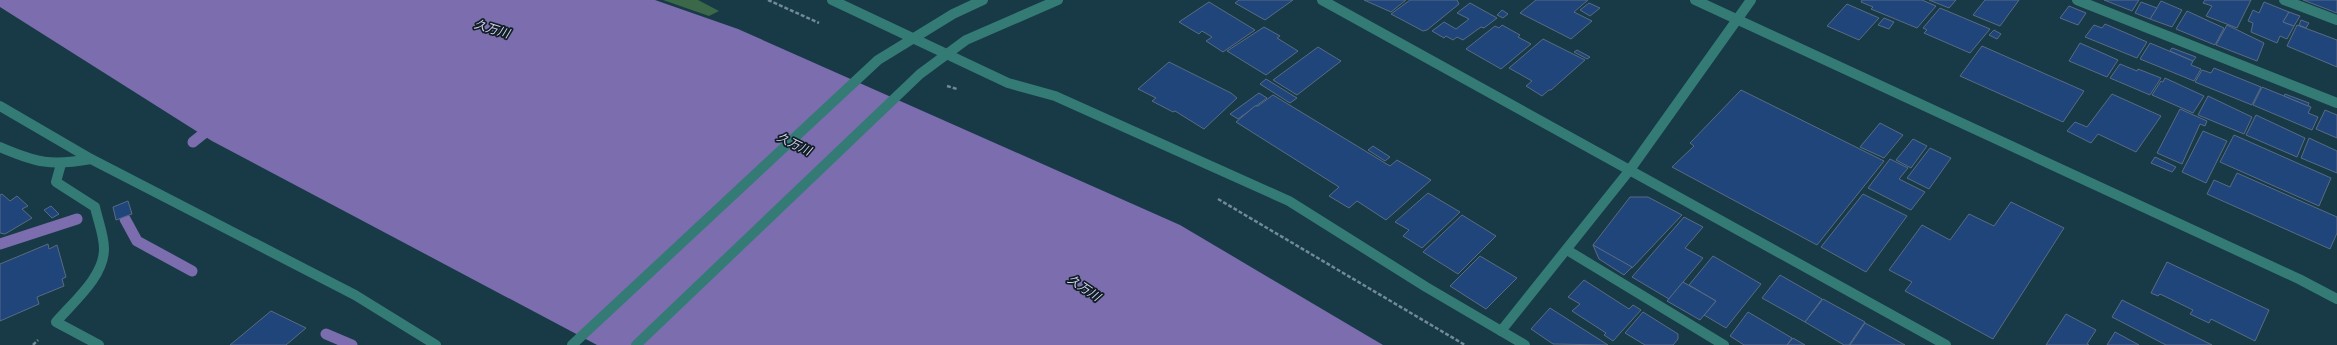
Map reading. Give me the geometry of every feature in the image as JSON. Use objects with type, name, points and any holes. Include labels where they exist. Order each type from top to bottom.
[{"type":"street","points":[[832,0],[1008,83],[1055,96],[1289,202],[1525,345]]},
{"type":"street","points":[[574,343],[875,62],[953,14],[983,0]]},
{"type":"street","points":[[636,345],[920,74],[944,54],[966,40],[1058,0]]},
{"type":"street","points":[[1322,0],[1946,345]]},
{"type":"street","points":[[1695,0],[2337,299]]},
{"type":"street","points":[[1501,331],[1629,171],[1751,0]]},
{"type":"street","points":[[2077,0],[2337,104]]},
{"type":"street","points":[[2284,0],[2337,20]]},
{"type":"street","points":[[0,106],[91,159],[355,295],[436,345]]},
{"type":"street","points":[[0,147],[28,159],[61,164],[91,159]]},
{"type":"street","points":[[61,164],[56,182],[95,207],[104,251],[101,263],[91,280],[56,322],[99,345]]},
{"type":"street","points":[[1567,250],[1724,345]]},
{"type":"path","points":[[941,85],[962,90]]},
{"type":"path","points":[[1211,196],[1436,326],[1465,345]]},
{"type":"green space","points":[[663,0],[698,0],[719,11],[709,16]]},
{"type":"water","name":"久万川","points":[[0,0],[655,0],[738,29],[1180,225],[1383,345],[597,345],[212,141],[0,7]]},
{"type":"building","points":[[1239,0],[1293,0],[1265,20],[1235,3]]},
{"type":"building","points":[[1364,0],[1406,0],[1391,12]]},
{"type":"building","points":[[1410,0],[1457,0],[1459,4],[1427,30],[1423,31],[1391,14]]},
{"type":"building","points":[[1536,0],[1588,0],[1574,12],[1592,21],[1571,39],[1520,13]]},
{"type":"building","points":[[1862,0],[1922,0],[1936,6],[1917,28],[1871,9],[1873,7],[1861,2]]},
{"type":"building","points":[[1929,0],[1956,0],[1949,8]]},
{"type":"building","points":[[1985,0],[2019,0],[2000,26],[1973,15]]},
{"type":"building","points":[[2104,0],[2139,0],[2132,11]]},
{"type":"building","points":[[2205,0],[2251,0],[2237,28],[2206,16],[2212,6],[2203,3]]},
{"type":"building","points":[[2303,0],[2337,0],[2337,13]]},
{"type":"building","points":[[2161,1],[2182,10],[2172,27],[2150,19]]},
{"type":"building","points":[[1209,2],[1255,30],[1223,52],[1206,41],[1212,37],[1202,31],[1199,34],[1179,22]]},
{"type":"building","points":[[2141,2],[2157,8],[2150,19],[2135,13]]},
{"type":"building","points":[[2264,2],[2289,12],[2283,22],[2294,26],[2287,39],[2280,36],[2277,43],[2251,32],[2253,23],[2248,21],[2253,10],[2259,13]]},
{"type":"building","points":[[1470,3],[1497,18],[1484,28],[1481,27],[1463,40],[1457,37],[1453,40],[1446,36],[1444,38],[1432,31],[1444,22],[1456,29],[1469,19],[1457,13]]},
{"type":"building","points":[[1589,3],[1600,8],[1590,16],[1580,10]]},
{"type":"building","points":[[1847,4],[1879,18],[1859,40],[1827,26]]},
{"type":"building","points":[[2069,6],[2086,13],[2078,25],[2060,18]]},
{"type":"building","points":[[1940,8],[1990,29],[1970,53],[1924,33],[1927,30],[1923,28]]},
{"type":"building","points":[[1502,10],[1508,14],[1503,18],[1497,15]]},
{"type":"building","points":[[2187,11],[2224,28],[2215,45],[2176,29]]},
{"type":"building","points":[[2289,12],[2300,16],[2294,26],[2283,22]]},
{"type":"building","points":[[1884,18],[1894,22],[1889,29],[1878,25]]},
{"type":"building","points":[[2301,20],[2309,23],[2306,28],[2299,25]]},
{"type":"building","points":[[2105,24],[2147,42],[2137,58],[2085,37],[2094,25],[2102,28]]},
{"type":"building","points":[[1502,25],[1520,35],[1518,37],[1531,44],[1501,69],[1466,49],[1495,26],[1499,28]]},
{"type":"building","points":[[2227,25],[2264,43],[2257,61],[2216,45]]},
{"type":"building","points":[[2297,25],[2337,40],[2337,67],[2287,46]]},
{"type":"building","points":[[1264,27],[1280,36],[1277,38],[1298,51],[1266,75],[1227,51]]},
{"type":"building","points":[[1994,30],[2001,34],[1997,39],[1989,35]]},
{"type":"building","points":[[1543,39],[1585,60],[1542,96],[1526,86],[1532,81],[1509,68]]},
{"type":"building","points":[[2080,43],[2118,60],[2107,77],[2069,61]]},
{"type":"building","points":[[2150,43],[2193,61],[2191,65],[2201,69],[2194,81],[2140,59]]},
{"type":"building","points":[[1982,46],[2084,91],[2063,122],[1960,76]]},
{"type":"building","points":[[1318,47],[1341,61],[1297,95],[1273,80]]},
{"type":"building","points":[[2172,48],[2196,57],[2193,61],[2170,51]]},
{"type":"building","points":[[1577,50],[1590,57],[1587,59],[1574,52]]},
{"type":"building","points":[[1169,62],[1231,93],[1237,98],[1204,129],[1175,111],[1173,112],[1152,101],[1156,98],[1138,89]]},
{"type":"building","points":[[2120,64],[2161,78],[2150,95],[2110,78]]},
{"type":"building","points":[[2214,68],[2261,87],[2252,105],[2195,82],[2202,70],[2211,73]]},
{"type":"building","points":[[2165,78],[2204,96],[2193,113],[2152,95],[2161,81],[2163,82]]},
{"type":"building","points":[[1266,79],[1297,98],[1290,103],[1260,84]]},
{"type":"building","points":[[2262,87],[2311,107],[2308,113],[2318,117],[2312,130],[2253,105]]},
{"type":"building","points":[[1741,90],[1884,161],[1817,245],[1672,167],[1694,146],[1690,143]]},
{"type":"building","points":[[1259,93],[1267,98],[1238,119],[1230,114]]},
{"type":"building","points":[[2112,94],[2161,116],[2136,152],[2098,134],[2091,143],[2067,131],[2075,122],[2087,127]]},
{"type":"building","points":[[2285,94],[2309,103],[2308,106],[2284,96]]},
{"type":"building","points":[[1273,95],[1390,166],[1397,160],[1431,180],[1386,220],[1357,201],[1349,208],[1329,196],[1339,187],[1236,122],[1255,106],[1258,106]]},
{"type":"building","points":[[2208,96],[2252,117],[2244,134],[2198,115]]},
{"type":"building","points":[[2180,109],[2207,121],[2205,126],[2200,124],[2182,164],[2157,153]]},
{"type":"building","points":[[2325,110],[2337,115],[2337,138],[2316,129]]},
{"type":"building","points":[[2256,115],[2305,138],[2297,157],[2246,135]]},
{"type":"building","points":[[1880,123],[1903,135],[1884,158],[1860,147]]},
{"type":"building","points":[[2203,131],[2227,141],[2206,183],[2182,172]]},
{"type":"building","points":[[2234,135],[2331,178],[2319,206],[2220,162]]},
{"type":"building","points":[[2309,138],[2337,151],[2337,173],[2301,158]]},
{"type":"building","points":[[1913,139],[1927,146],[1911,168],[1896,160]]},
{"type":"building","points":[[1373,146],[1390,157],[1385,161],[1368,150]]},
{"type":"building","points":[[1930,148],[1951,158],[1929,189],[1907,178]]},
{"type":"building","points":[[2155,157],[2176,167],[2172,172],[2151,163]]},
{"type":"building","points":[[1890,159],[1908,168],[1899,179],[1925,192],[1911,210],[1868,188]]},
{"type":"building","points":[[2237,173],[2337,217],[2337,233],[2330,249],[2207,194],[2214,180],[2230,187]]},
{"type":"building","points":[[1428,193],[1460,212],[1422,248],[1403,236],[1409,230],[1395,222]]},
{"type":"building","points":[[2,194],[10,201],[17,196],[28,206],[22,209],[32,218],[5,234],[0,233],[0,195]]},
{"type":"building","points":[[1863,194],[1907,216],[1866,272],[1821,247]]},
{"type":"building","points":[[1630,197],[1648,197],[1682,215],[1632,268],[1593,245]]},
{"type":"building","points":[[128,201],[132,214],[116,220],[113,207]]},
{"type":"building","points":[[2011,202],[2064,228],[1993,339],[1905,291],[1912,282],[1889,270],[1922,225],[1950,240],[1969,214],[1994,226]]},
{"type":"building","points":[[51,206],[59,214],[52,218],[44,210]]},
{"type":"building","points":[[1462,215],[1496,236],[1458,274],[1423,252]]},
{"type":"building","points":[[1684,217],[1703,227],[1685,248],[1703,258],[1669,299],[1632,277]]},
{"type":"building","points":[[48,244],[49,249],[57,245],[66,277],[62,279],[64,286],[37,297],[39,304],[0,321],[0,264]]},
{"type":"building","points":[[1593,245],[1632,267],[1624,275],[1599,259]]},
{"type":"building","points":[[1480,256],[1517,278],[1486,309],[1450,286]]},
{"type":"building","points":[[1713,256],[1761,284],[1726,328],[1704,315],[1716,301],[1689,285]]},
{"type":"building","points":[[2167,262],[2269,310],[2255,341],[2211,319],[2209,323],[2190,314],[2193,310],[2160,294],[2158,296],[2151,293]]},
{"type":"building","points":[[1780,275],[1822,299],[1805,322],[1762,298]]},
{"type":"building","points":[[1584,280],[1629,309],[1633,305],[1641,310],[1613,341],[1604,335],[1606,333],[1572,311],[1580,304],[1568,297]]},
{"type":"building","points":[[1683,282],[1716,301],[1700,320],[1667,301]]},
{"type":"building","points":[[1823,299],[1865,322],[1849,345],[1844,345],[1805,322]]},
{"type":"building","points":[[2122,300],[2212,345],[2166,345],[2112,317]]},
{"type":"building","points":[[1550,308],[1608,345],[1553,344],[1531,329]]},
{"type":"building","points":[[271,311],[306,328],[286,345],[230,345]]},
{"type":"building","points":[[1643,312],[1678,334],[1678,339],[1673,345],[1645,345],[1625,333]]},
{"type":"building","points":[[1748,312],[1792,338],[1787,345],[1744,345],[1730,336]]},
{"type":"building","points":[[2066,314],[2096,330],[2087,344],[2089,345],[2046,345]]},
{"type":"building","points":[[1865,323],[1905,345],[1850,345]]},
{"type":"building","points":[[2115,332],[2139,345],[2107,345]]},
{"type":"building","points":[[1793,338],[1805,345],[1787,345]]},
{"type":"waterway","points":[[193,142],[213,126]]},
{"type":"waterway","points":[[0,244],[77,219]]},
{"type":"waterway","points":[[125,219],[137,241],[192,271]]},
{"type":"waterway","points":[[326,334],[352,345]]}]
